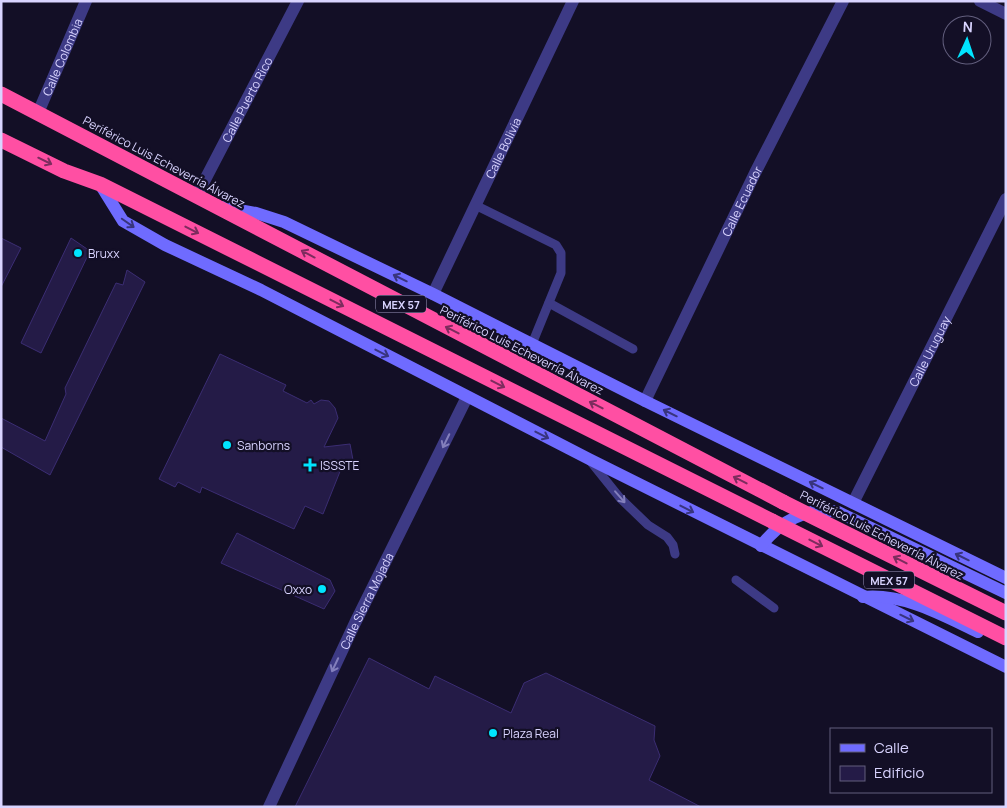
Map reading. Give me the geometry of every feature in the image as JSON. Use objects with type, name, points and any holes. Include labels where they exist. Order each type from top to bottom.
[{"type":"highway","name":"Periférico Luis Echeverría Álvarez","points":[[1,94],[783,502],[1006,614]]},
{"type":"highway","name":"MEX 57","points":[[1,140],[64,171],[100,184],[1006,638]]},
{"type":"street","name":"Calle Colombia","points":[[38,112],[86,1]]},
{"type":"street","name":"Calle Puerto Rico","points":[[196,197],[298,1]]},
{"type":"street","name":"Calle Bolivia","points":[[433,294],[573,1]]},
{"type":"street","name":"Calle Ecuador","points":[[645,401],[755,173],[842,1]]},
{"type":"street","points":[[980,1],[1006,14]]},
{"type":"street","points":[[100,184],[123,220],[165,245],[261,290],[761,546],[1006,667]]},
{"type":"street","name":"Calle Uruguay","points":[[853,503],[1006,199]]},
{"type":"street","points":[[214,206],[256,213],[284,222],[1006,578]]},
{"type":"street","name":"Calle Sierra Mojada","points":[[269,807],[355,623],[467,397]]},
{"type":"street","points":[[761,546],[775,531],[795,517],[823,509],[838,512],[1006,593]]},
{"type":"street","points":[[863,597],[882,595],[910,601],[1006,644]]},
{"type":"lane","points":[[475,205],[556,245],[561,253],[563,262],[561,273],[532,344]]},
{"type":"lane","points":[[550,303],[633,349]]},
{"type":"lane","points":[[590,459],[620,498],[648,525],[667,537],[673,545],[675,554]]},
{"type":"lane","points":[[736,580],[774,608]]},
{"type":"building","points":[[1,238],[21,248],[1,287]]},
{"type":"building","points":[[71,238],[90,251],[41,353],[21,343]]},
{"type":"building","points":[[127,270],[145,282],[50,475],[1,447],[1,418],[45,441],[66,394],[65,388],[116,283],[123,285]]},
{"type":"building","name":"Sanborns","points":[[220,354],[286,385],[283,391],[307,403],[311,400],[314,404],[321,400],[329,401],[335,408],[338,418],[324,447],[350,444],[353,460],[343,464],[323,514],[305,506],[294,529],[202,487],[200,493],[178,482],[175,487],[159,479]]},
{"type":"building","points":[[237,533],[330,580],[335,591],[324,609],[221,563]]},
{"type":"building","name":"Plaza Real","points":[[369,658],[429,689],[435,676],[511,713],[524,683],[546,673],[655,726],[654,740],[660,756],[649,780],[701,807],[295,807]]},
{"type":"place","name":"Bruxx","points":[[78,253]]},
{"type":"place","name":"Sanborns","points":[[227,445]]},
{"type":"place","name":"ISSSTE","points":[[310,465]]},
{"type":"place","name":"Oxxo","points":[[322,589]]},
{"type":"place","name":"Plaza Real","points":[[493,733]]}]
